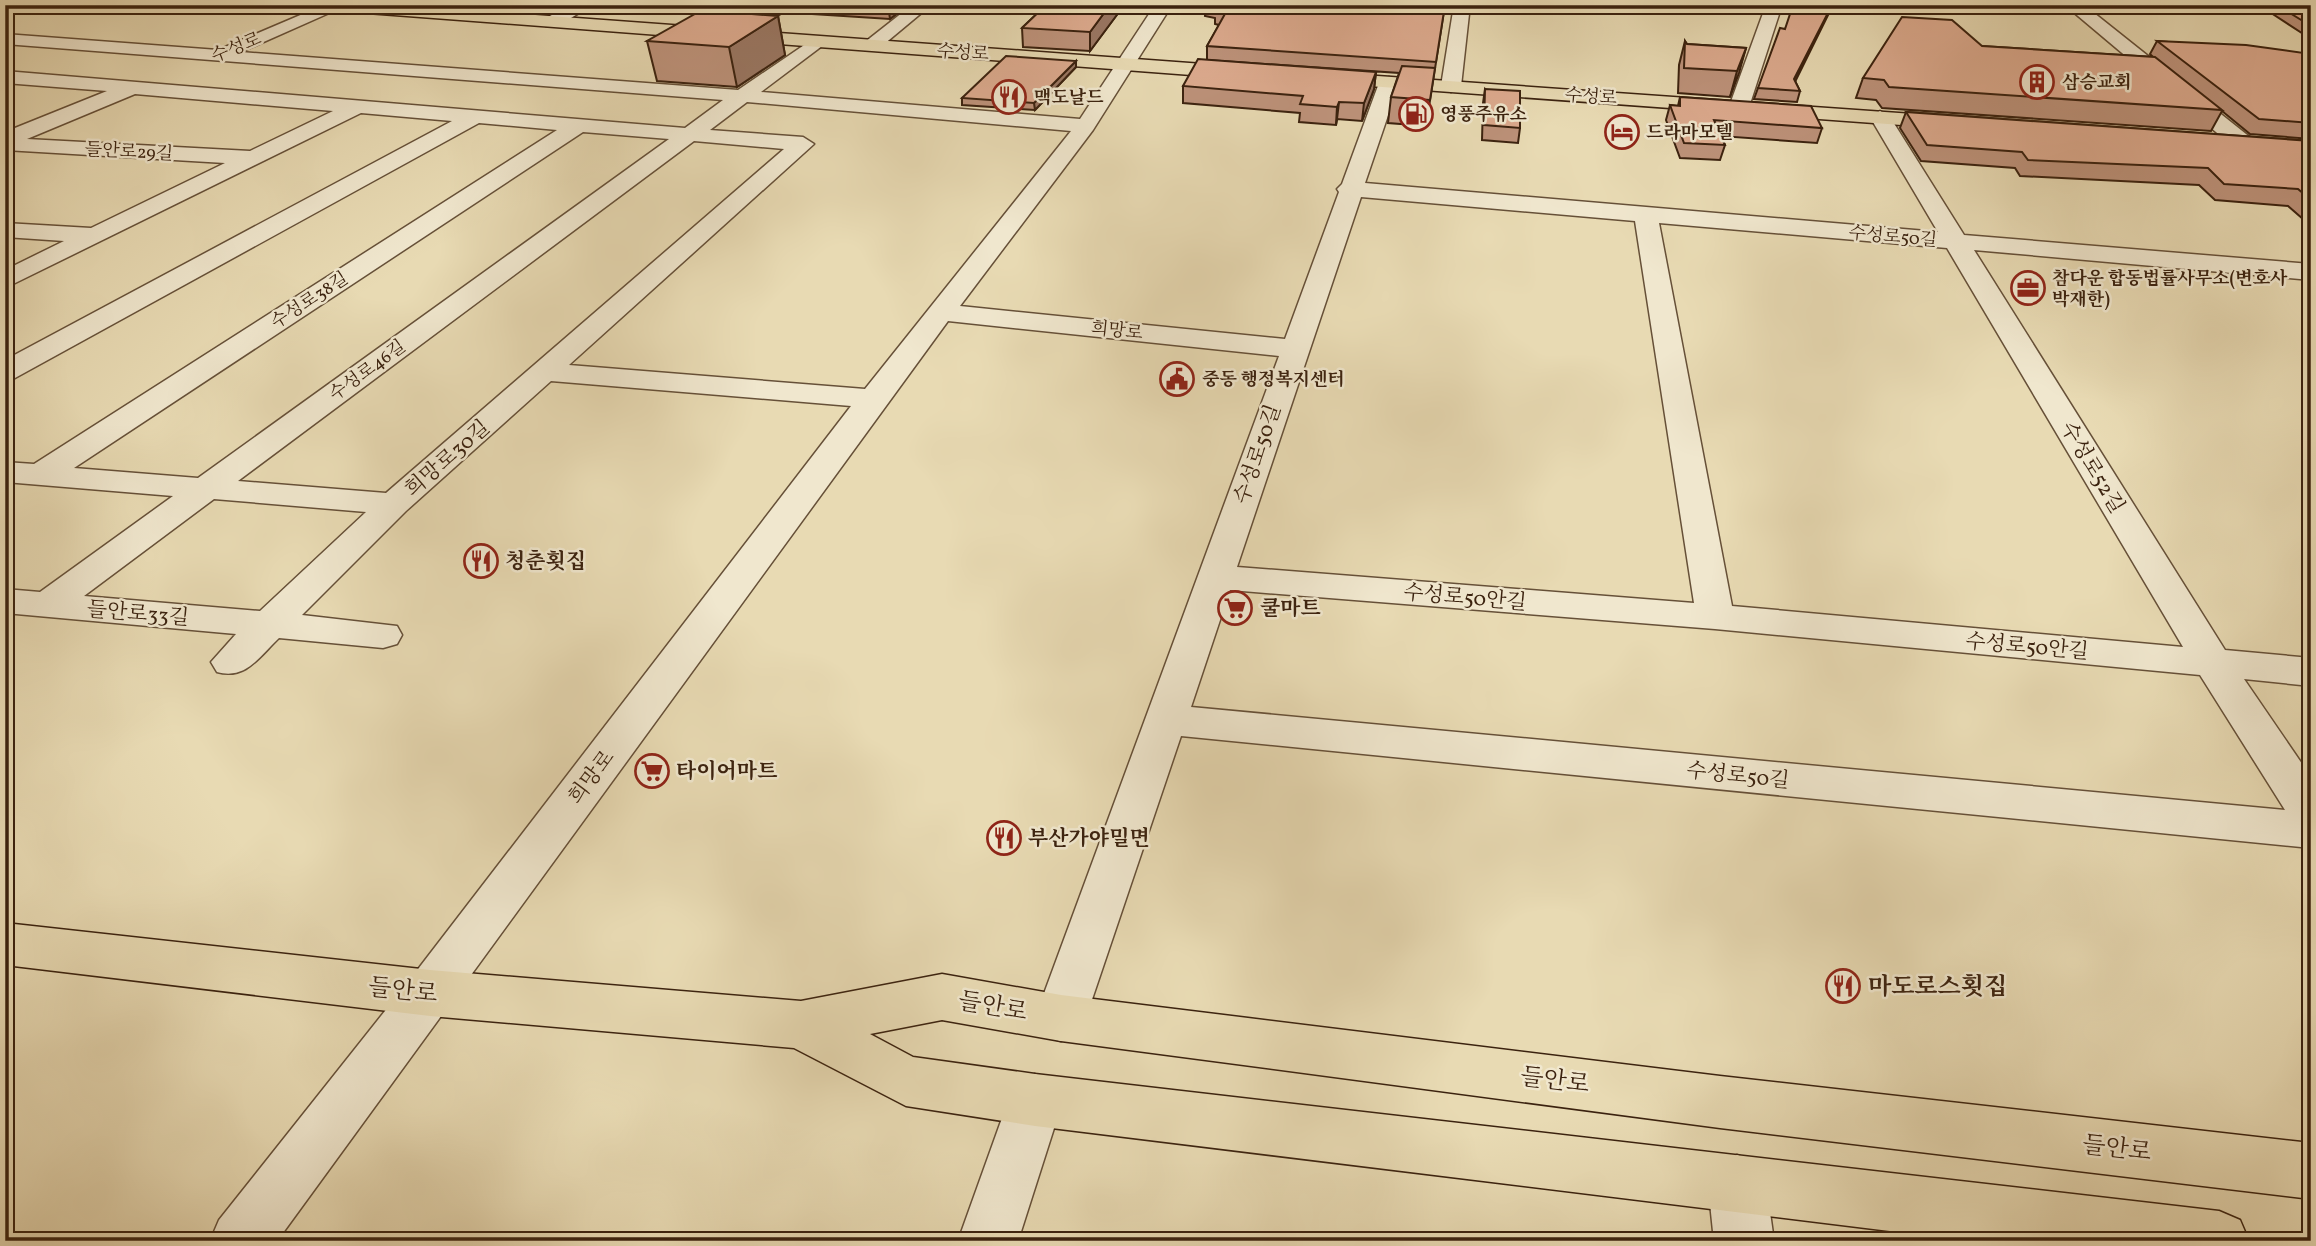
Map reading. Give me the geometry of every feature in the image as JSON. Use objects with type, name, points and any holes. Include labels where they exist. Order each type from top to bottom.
[{"type":"main road","name":"수성로","points":[[327,5],[388,7],[552,22],[1265,74]]},
{"type":"main road","name":"수성로","points":[[1306,77],[1978,124]]},
{"type":"main road","points":[[2215,141],[2250,144]]},
{"type":"main road","name":"들안로","points":[[5,944],[430,993],[801,1025],[942,997],[1061,1018],[1720,1102],[2311,1171]]},
{"type":"main road","name":"들안로","points":[[801,1025],[906,1081],[1035,1100],[2219,1241]]},
{"type":"street","points":[[552,22],[584,5]]},
{"type":"street","points":[[871,46],[923,5]]},
{"type":"street","name":"희망로","points":[[240,1241],[430,993],[873,399],[1086,126],[1164,5]]},
{"type":"street","points":[[1451,86],[1462,5]]},
{"type":"street","points":[[1740,107],[1774,5]]},
{"type":"street","points":[[2073,5],[2250,144]]},
{"type":"street","name":"수성로","points":[[5,142],[337,6]]},
{"type":"street","points":[[5,39],[743,96],[1086,126]]},
{"type":"street","name":"수성로46길","points":[[47,605],[816,42]]},
{"type":"street","points":[[5,77],[803,144],[545,372]]},
{"type":"street","name":"수성로50길","points":[[1061,1018],[1349,189],[1389,83]]},
{"type":"street","points":[[5,280],[359,106]]},
{"type":"street","points":[[5,372],[477,116]]},
{"type":"street","name":"수성로52길","points":[[1880,117],[2213,664],[2311,813]]},
{"type":"street","name":"수성로38길","points":[[40,475],[579,125]]},
{"type":"street","name":"들안로29길","points":[[5,142],[253,158]]},
{"type":"street","name":"수성로50길","points":[[1349,189],[2311,272]]},
{"type":"street","points":[[1646,216],[1715,617]]},
{"type":"street","points":[[5,230],[96,236]]},
{"type":"street","name":"희망로","points":[[940,312],[1294,349]]},
{"type":"street","points":[[545,372],[873,399]]},
{"type":"street","name":"희망로30길","points":[[5,472],[394,504],[545,372]]},
{"type":"street","points":[[231,662],[394,504]]},
{"type":"street","name":"수성로50안길","points":[[1214,577],[1715,617],[2311,672]]},
{"type":"street","name":"들안로33길","points":[[5,601],[383,635]]},
{"type":"street","name":"수성로50길","points":[[1164,719],[2311,830]]},
{"type":"street","points":[[988,1241],[1035,1100]]},
{"type":"street","points":[[1737,1184],[1744,1241]]},
{"type":"building","points":[[1046,5],[1110,5],[1090,32],[1022,28]]},
{"type":"building","points":[[1217,5],[1445,5],[1436,62],[1207,46],[1226,12],[1215,11],[1219,6]]},
{"type":"building","points":[[1793,5],[1832,5],[1794,79],[1800,91],[1758,88],[1780,28],[1785,29]]},
{"type":"building","points":[[2277,5],[2311,5],[2311,26]]},
{"type":"building","points":[[702,10],[778,16],[729,47],[647,41]]},
{"type":"building","points":[[1902,17],[1952,20],[1982,46],[2155,57],[2222,110],[1889,87],[1884,80],[1863,78]]},
{"type":"building","points":[[1685,41],[1687,44],[1746,48],[1737,71],[1684,68]]},
{"type":"building","points":[[2157,41],[2246,45],[2311,54],[2311,123],[2259,119]]},
{"type":"building","points":[[1006,56],[1076,61],[1034,103],[962,98]]},
{"type":"building","points":[[1198,59],[1376,72],[1364,103],[1339,102],[1337,107],[1300,104],[1303,96],[1183,86]]},
{"type":"building","points":[[1402,66],[1435,68],[1430,100],[1391,97]]},
{"type":"building","points":[[1485,89],[1520,91],[1520,128],[1484,125]]},
{"type":"building","points":[[1680,97],[1811,106],[1822,128],[1714,120],[1725,145],[1684,143],[1670,105],[1680,106]]},
{"type":"building","points":[[1906,112],[2311,141],[2311,200],[2298,189],[2224,184],[2208,168],[2028,160],[2022,152],[1927,145]]},
{"type":"place","name":"삼승교회","points":[[2037,82]]},
{"type":"place","name":"맥도날드","points":[[1009,97]]},
{"type":"place","name":"영풍주유소","points":[[1416,114]]},
{"type":"place","name":"드라마모텔","points":[[1622,132]]},
{"type":"place","name":"참다운 합동법률사무소(변호사 박재한)","points":[[2028,288]]},
{"type":"place","name":"중동 행정복지센터","points":[[1177,379]]},
{"type":"place","name":"청춘횟집","points":[[481,561]]},
{"type":"place","name":"쿨마트","points":[[1235,608]]},
{"type":"place","name":"타이어마트","points":[[652,771]]},
{"type":"place","name":"부산가야밀면","points":[[1004,838]]},
{"type":"place","name":"마도로스횟집","points":[[1843,986]]}]
